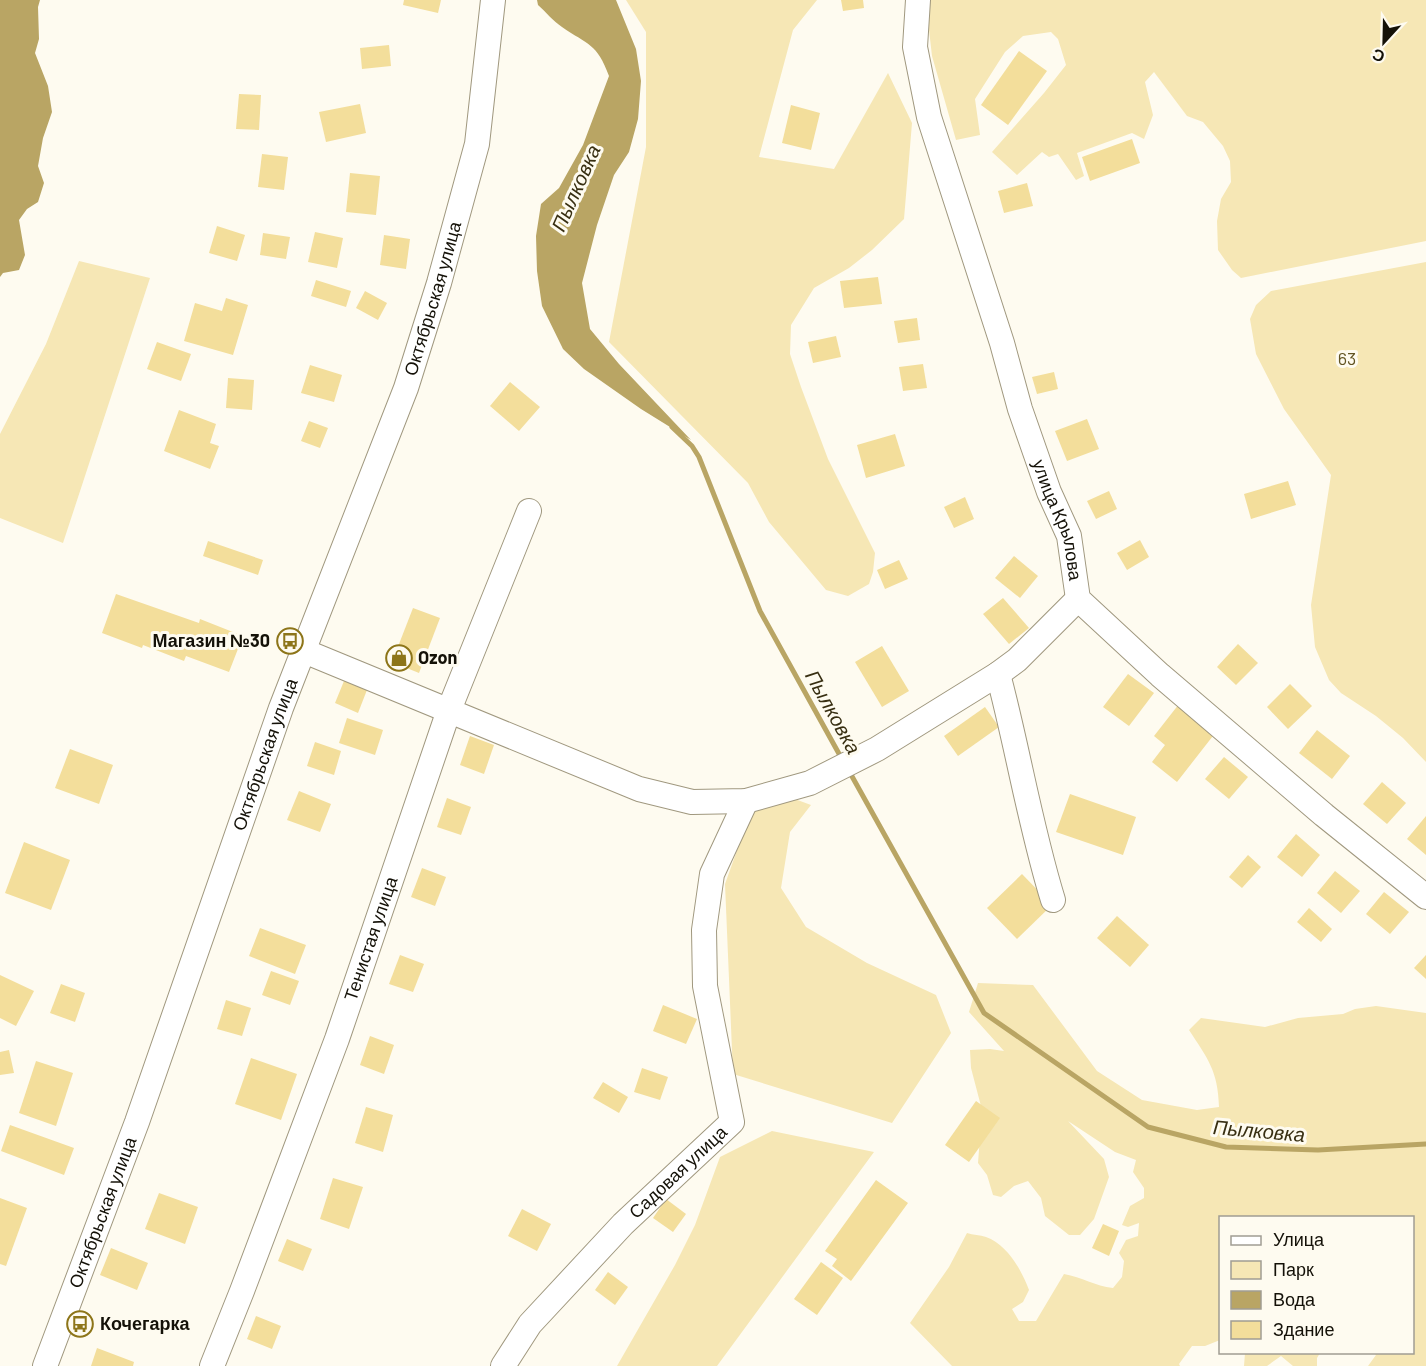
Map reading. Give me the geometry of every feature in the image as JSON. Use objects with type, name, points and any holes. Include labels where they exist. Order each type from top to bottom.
[{"type":"street","name":"Октябрьская улица","points":[[45,1366],[137,1122],[281,708],[406,388],[439,283],[477,144],[493,0]]},
{"type":"street","name":"улица Крылова","points":[[918,0],[915,46],[929,117],[1002,343],[1020,409],[1049,492],[1069,536],[1078,599],[1160,675],[1324,815],[1426,897]]},
{"type":"street","name":"Тенистая улица","points":[[212,1366],[337,1039],[449,710],[529,511]]},
{"type":"street","points":[[304,651],[639,789],[692,802],[746,801],[810,783],[877,749],[1017,660],[1078,599]]},
{"type":"street","points":[[998,674],[1024,781],[1037,849],[1053,900]]},
{"type":"street","name":"Садовая улица","points":[[503,1366],[530,1324],[623,1224],[732,1122],[705,986],[704,930],[712,874],[746,801]]},
{"type":"green space","points":[[626,0],[817,0],[793,30],[759,157],[834,169],[888,73],[912,123],[904,219],[872,250],[849,268],[814,288],[791,325],[790,354],[801,387],[828,459],[875,553],[869,584],[848,596],[826,590],[769,522],[748,483],[609,342],[646,147],[646,32]]},
{"type":"green space","points":[[929,0],[1426,0],[1426,241],[1241,278],[1232,270],[1218,250],[1217,221],[1221,199],[1231,182],[1230,161],[1223,146],[1203,122],[1187,116],[1154,72],[1145,82],[1153,115],[1144,139],[1132,133],[1077,153],[1084,176],[1076,180],[1058,154],[1049,157],[1042,152],[1017,175],[992,152],[1066,65],[1058,39],[1051,32],[1023,36],[1005,52],[975,99],[980,135],[956,140],[932,56],[926,4]]},
{"type":"green space","points":[[79,261],[150,278],[63,543],[0,518],[0,434],[46,344]]},
{"type":"green space","name":"63","points":[[1426,262],[1426,762],[1403,738],[1376,716],[1341,693],[1329,680],[1315,647],[1311,605],[1331,475],[1284,409],[1256,354],[1250,319],[1256,305],[1271,291]]},
{"type":"green space","points":[[784,795],[811,805],[790,832],[781,888],[806,927],[867,963],[936,995],[951,1033],[892,1123],[733,1074],[725,884],[750,814]]},
{"type":"green space","points":[[978,983],[1033,985],[1097,1071],[1142,1100],[1197,1110],[1219,1107],[1217,1084],[1211,1066],[1189,1030],[1201,1018],[1265,1027],[1298,1018],[1343,1014],[1355,1009],[1376,1006],[1426,1013],[1426,1366],[1368,1366],[1375,1354],[1414,1354],[1414,1216],[1219,1216],[1219,1340],[1205,1346],[1192,1346],[1179,1364],[1180,1366],[952,1366],[910,1323],[949,1267],[967,1233],[984,1236],[994,1241],[1013,1259],[1029,1290],[1023,1302],[1012,1309],[1019,1321],[1036,1321],[1064,1274],[1113,1288],[1122,1277],[1124,1261],[1119,1253],[1126,1240],[1138,1236],[1139,1223],[1128,1227],[1122,1225],[1130,1206],[1144,1198],[1144,1188],[1133,1172],[1136,1160],[1115,1152],[1068,1121],[1104,1159],[1109,1177],[1094,1219],[1080,1235],[1069,1235],[1045,1216],[1041,1198],[1028,1181],[1014,1186],[1001,1197],[993,1195],[987,1175],[978,1163],[982,1110],[971,1068],[970,1050],[1004,1051],[969,1012]]},
{"type":"green space","points":[[772,1131],[874,1152],[717,1366],[617,1366],[675,1265],[695,1225],[720,1157]]},
{"type":"green space","points":[[1245,1354],[1319,1354],[1317,1366],[1293,1366],[1281,1356],[1267,1366],[1244,1366]]},
{"type":"water","points":[[0,0],[40,0],[38,7],[39,39],[35,53],[48,86],[52,112],[43,138],[38,166],[44,183],[38,202],[27,209],[19,220],[25,255],[19,270],[3,273],[0,277]]},
{"type":"water","points":[[537,0],[616,0],[636,49],[641,81],[638,119],[629,152],[614,175],[597,225],[582,283],[590,329],[619,364],[691,440],[641,409],[584,369],[563,349],[542,306],[537,271],[536,236],[541,204],[559,188],[583,145],[609,76],[596,51],[556,22],[538,5]]},
{"type":"building","points":[[404,0],[441,0],[438,13],[403,5]]},
{"type":"building","points":[[841,0],[863,0],[864,8],[843,11]]},
{"type":"building","points":[[389,45],[391,66],[362,69],[360,48]]},
{"type":"building","points":[[1019,51],[1047,71],[1008,125],[981,105]]},
{"type":"building","points":[[239,94],[261,95],[259,130],[236,129]]},
{"type":"building","points":[[360,104],[366,133],[326,142],[319,112]]},
{"type":"building","points":[[791,105],[820,113],[811,150],[782,143]]},
{"type":"building","points":[[1132,139],[1140,163],[1090,181],[1082,157]]},
{"type":"building","points":[[262,154],[288,157],[284,190],[258,187]]},
{"type":"building","points":[[350,173],[380,176],[376,215],[346,212]]},
{"type":"building","points":[[1027,183],[1033,206],[1004,213],[998,191]]},
{"type":"building","points":[[217,226],[245,235],[237,261],[209,253]]},
{"type":"building","points":[[315,232],[343,238],[337,268],[308,262]]},
{"type":"building","points":[[263,233],[290,237],[286,259],[260,255]]},
{"type":"building","points":[[384,235],[410,239],[406,269],[380,265]]},
{"type":"building","points":[[878,277],[882,304],[844,308],[840,281]]},
{"type":"building","points":[[316,280],[351,291],[346,307],[311,296]]},
{"type":"building","points":[[365,291],[387,303],[378,320],[356,308]]},
{"type":"building","points":[[226,298],[248,305],[233,355],[184,341],[195,303],[222,311]]},
{"type":"building","points":[[917,318],[920,340],[898,343],[894,321]]},
{"type":"building","points":[[836,336],[841,357],[813,363],[808,342]]},
{"type":"building","points":[[157,342],[191,354],[181,381],[147,369]]},
{"type":"building","points":[[923,364],[927,388],[903,391],[899,367]]},
{"type":"building","points":[[310,365],[342,375],[334,402],[301,393]]},
{"type":"building","points":[[1054,372],[1058,389],[1037,394],[1032,377]]},
{"type":"building","points":[[228,378],[254,380],[252,410],[226,408]]},
{"type":"building","points":[[510,382],[540,407],[519,431],[490,406]]},
{"type":"building","points":[[179,410],[216,424],[210,443],[219,446],[210,469],[164,451]]},
{"type":"building","points":[[1087,419],[1099,449],[1067,461],[1055,431]]},
{"type":"building","points":[[309,421],[328,428],[320,448],[301,441]]},
{"type":"building","points":[[895,434],[905,466],[866,478],[857,445]]},
{"type":"building","points":[[1288,481],[1296,505],[1251,519],[1244,494]]},
{"type":"building","points":[[1109,491],[1117,509],[1096,519],[1087,501]]},
{"type":"building","points":[[965,497],[974,519],[954,528],[944,507]]},
{"type":"building","points":[[1140,540],[1149,557],[1127,570],[1117,553]]},
{"type":"building","points":[[208,541],[263,560],[258,575],[203,556]]},
{"type":"building","points":[[1014,556],[1038,576],[1020,598],[995,578]]},
{"type":"building","points":[[899,560],[908,579],[885,589],[877,570]]},
{"type":"building","points":[[116,594],[199,623],[200,619],[243,636],[229,672],[186,656],[184,661],[143,645],[142,648],[102,633]]},
{"type":"building","points":[[1003,598],[1029,628],[1009,644],[983,614]]},
{"type":"building","points":[[413,608],[440,618],[419,673],[392,662]]},
{"type":"building","points":[[1238,644],[1258,663],[1236,685],[1217,667]]},
{"type":"building","points":[[882,646],[909,691],[882,707],[855,662]]},
{"type":"building","points":[[1128,674],[1154,693],[1129,726],[1103,707]]},
{"type":"building","points":[[344,681],[367,690],[358,713],[335,703]]},
{"type":"building","points":[[1290,684],[1312,706],[1288,729],[1267,707]]},
{"type":"building","points":[[1179,704],[1216,732],[1177,782],[1152,762],[1165,745],[1154,736]]},
{"type":"building","points":[[985,707],[999,727],[958,756],[944,736]]},
{"type":"building","points":[[347,718],[383,730],[375,755],[339,743]]},
{"type":"building","points":[[1317,730],[1350,756],[1332,779],[1299,753]]},
{"type":"building","points":[[470,736],[494,745],[484,774],[460,765]]},
{"type":"building","points":[[315,742],[341,751],[334,775],[307,766]]},
{"type":"building","points":[[70,749],[113,765],[99,804],[55,788]]},
{"type":"building","points":[[1224,757],[1248,777],[1229,799],[1205,779]]},
{"type":"building","points":[[1382,782],[1406,803],[1387,824],[1363,804]]},
{"type":"building","points":[[299,791],[331,804],[320,832],[287,820]]},
{"type":"building","points":[[1070,794],[1136,817],[1123,855],[1056,832]]},
{"type":"building","points":[[447,798],[471,807],[461,835],[437,827]]},
{"type":"building","points":[[1426,816],[1426,855],[1407,839]]},
{"type":"building","points":[[1296,834],[1320,855],[1302,877],[1277,857]]},
{"type":"building","points":[[24,842],[70,860],[51,910],[5,893]]},
{"type":"building","points":[[1248,855],[1261,867],[1242,888],[1229,877]]},
{"type":"building","points":[[422,868],[446,877],[435,906],[411,897]]},
{"type":"building","points":[[1335,871],[1360,891],[1341,913],[1317,893]]},
{"type":"building","points":[[1022,874],[1052,905],[1017,939],[987,908]]},
{"type":"building","points":[[1384,892],[1409,912],[1390,934],[1366,914]]},
{"type":"building","points":[[1309,908],[1332,929],[1321,942],[1297,922]]},
{"type":"building","points":[[1117,916],[1149,945],[1130,967],[1097,938]]},
{"type":"building","points":[[260,928],[306,945],[295,974],[249,956]]},
{"type":"building","points":[[400,955],[424,964],[413,992],[389,984]]},
{"type":"building","points":[[1426,955],[1426,979],[1414,968]]},
{"type":"building","points":[[271,971],[299,981],[290,1005],[262,995]]},
{"type":"building","points":[[0,975],[34,991],[16,1026],[0,1018]]},
{"type":"building","points":[[61,984],[85,993],[75,1022],[50,1013]]},
{"type":"building","points":[[226,1000],[251,1008],[242,1036],[217,1029]]},
{"type":"building","points":[[663,1005],[697,1019],[686,1044],[653,1031]]},
{"type":"building","points":[[370,1036],[394,1045],[384,1074],[360,1065]]},
{"type":"building","points":[[9,1050],[14,1073],[0,1075],[0,1052]]},
{"type":"building","points":[[251,1058],[297,1074],[281,1120],[235,1104]]},
{"type":"building","points":[[36,1061],[73,1073],[56,1126],[19,1113]]},
{"type":"building","points":[[642,1068],[668,1077],[660,1100],[634,1092]]},
{"type":"building","points":[[603,1082],[628,1097],[619,1113],[593,1098]]},
{"type":"building","points":[[976,1101],[1000,1118],[969,1162],[945,1145]]},
{"type":"building","points":[[366,1107],[393,1115],[383,1152],[355,1143]]},
{"type":"building","points":[[10,1125],[74,1148],[64,1175],[1,1151]]},
{"type":"building","points":[[333,1178],[363,1187],[349,1229],[320,1219]]},
{"type":"building","points":[[876,1180],[908,1203],[851,1281],[832,1266],[837,1259],[825,1251]]},
{"type":"building","points":[[159,1193],[198,1207],[185,1244],[145,1229]]},
{"type":"building","points":[[0,1198],[27,1208],[6,1266],[0,1264]]},
{"type":"building","points":[[666,1199],[686,1214],[673,1232],[653,1218]]},
{"type":"building","points":[[522,1209],[551,1224],[537,1251],[508,1236]]},
{"type":"building","points":[[1103,1224],[1119,1231],[1109,1256],[1092,1248]]},
{"type":"building","points":[[287,1239],[312,1249],[303,1271],[278,1261]]},
{"type":"building","points":[[111,1248],[148,1263],[137,1290],[100,1275]]},
{"type":"building","points":[[821,1262],[843,1278],[817,1315],[794,1299]]},
{"type":"building","points":[[608,1272],[628,1287],[615,1305],[595,1290]]},
{"type":"building","points":[[256,1316],[281,1326],[272,1349],[247,1339]]},
{"type":"building","points":[[97,1348],[134,1362],[133,1366],[91,1366]]},
{"type":"waterway","name":"Пылковка","points":[[672,427],[692,446],[699,457],[760,611],[843,761]]},
{"type":"waterway","name":"Пылковка","points":[[849,771],[984,1013],[1148,1127],[1226,1147],[1318,1150],[1426,1144]]},
{"type":"place","name":"Магазин №30","points":[[290,641]]},
{"type":"place","name":"Ozon","points":[[399,658]]},
{"type":"place","name":"Кочегарка","points":[[80,1324]]}]
